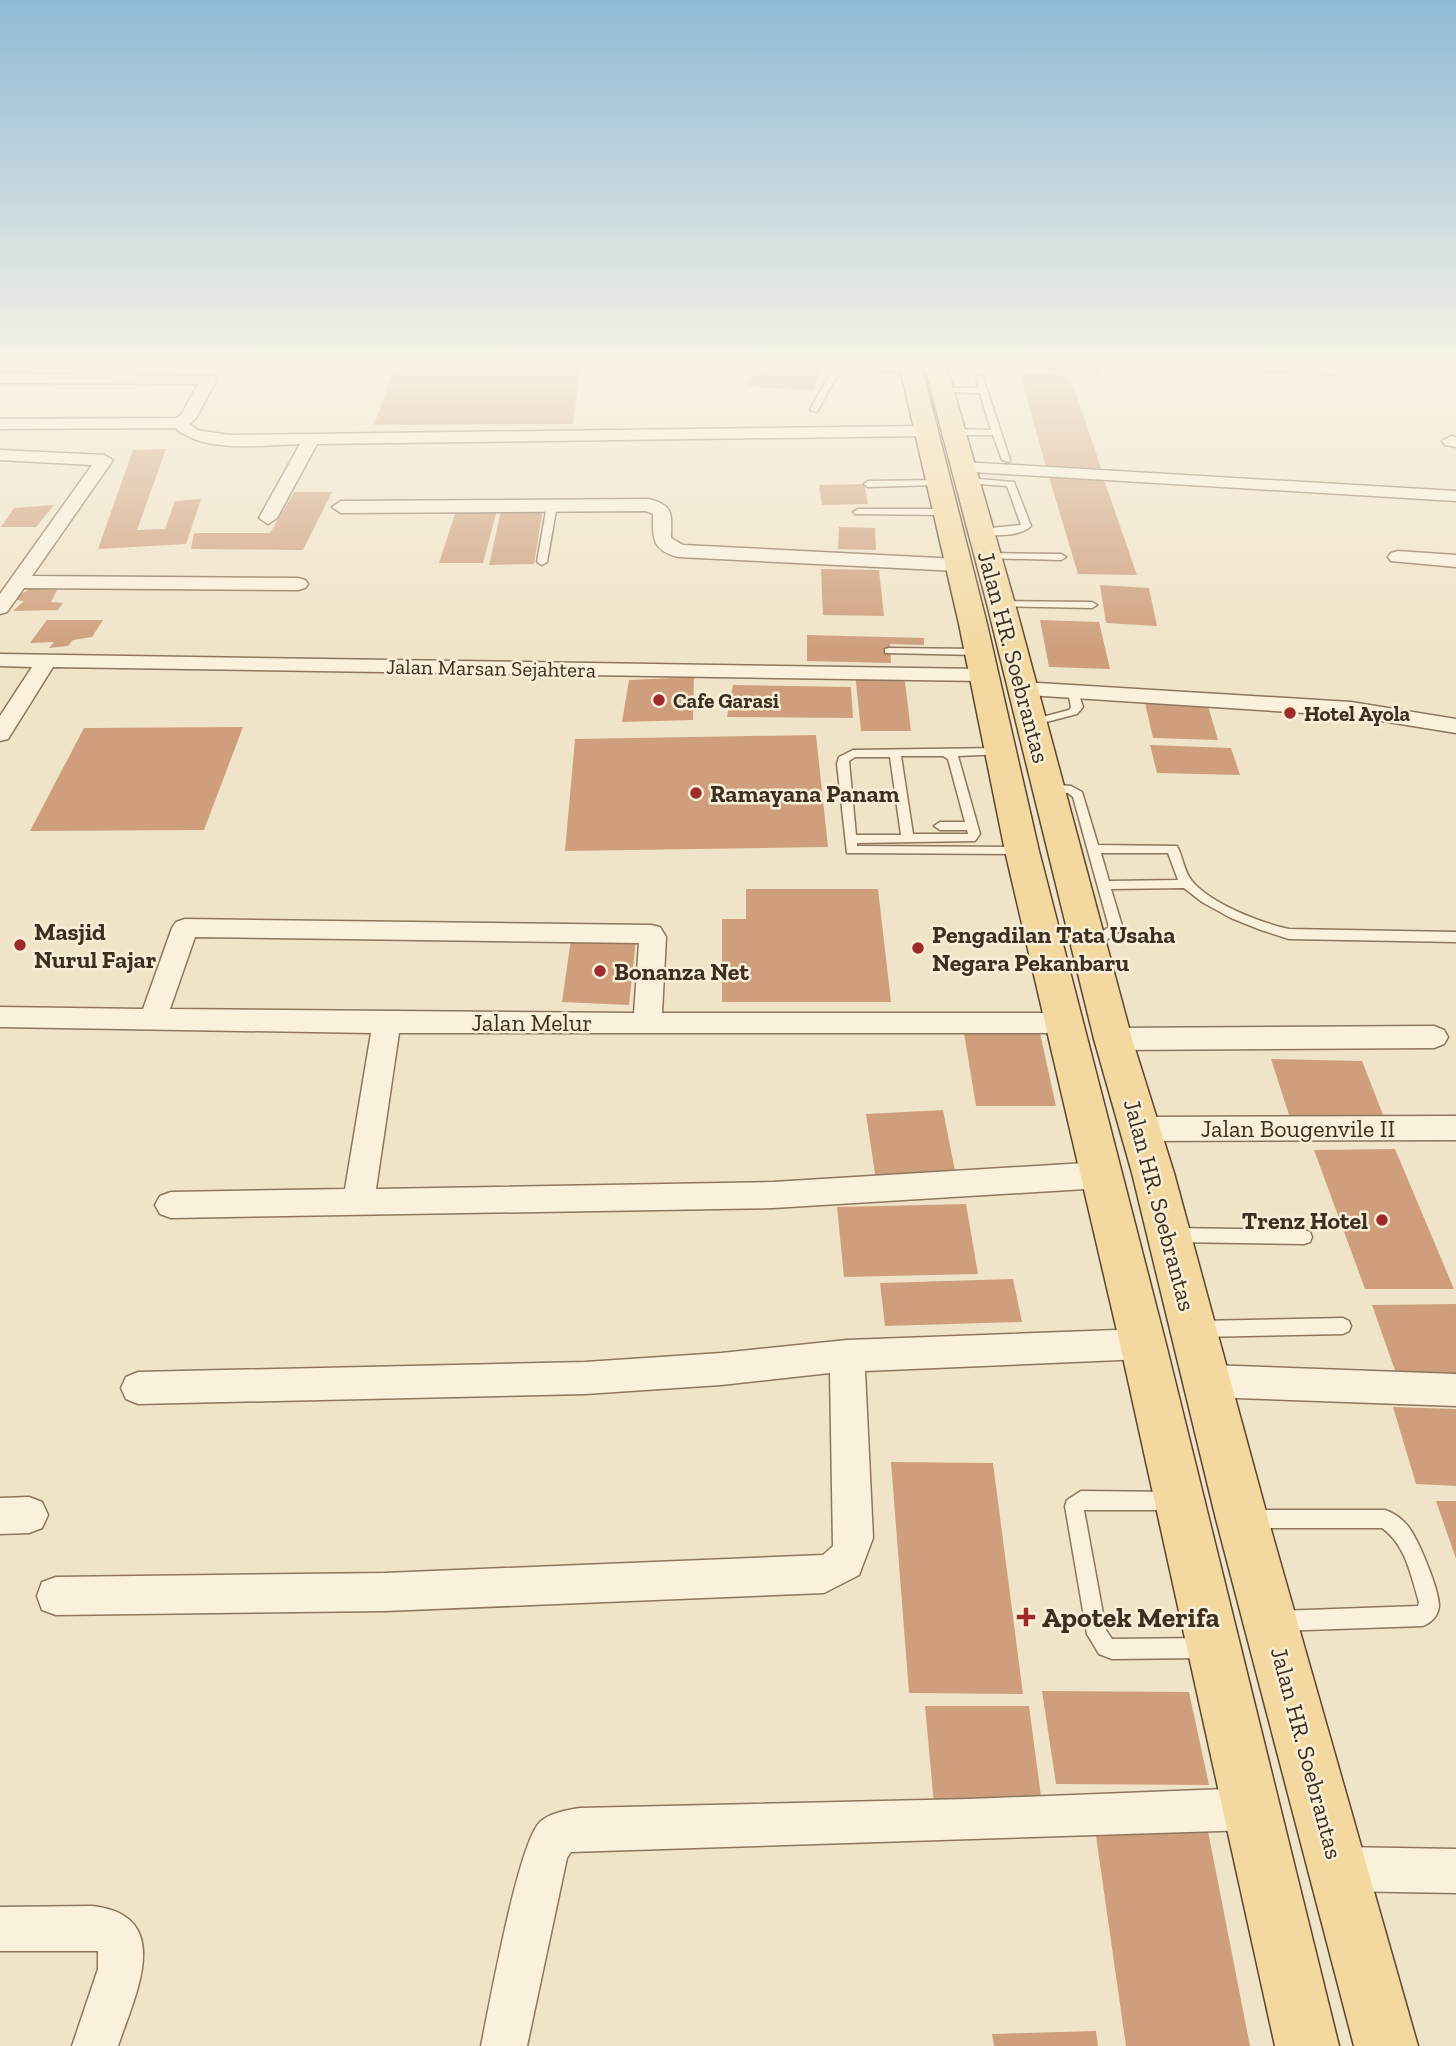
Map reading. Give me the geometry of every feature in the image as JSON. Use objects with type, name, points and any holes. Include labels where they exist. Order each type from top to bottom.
[{"type":"main road","name":"Jalan HR. Soebrantas","points":[[951,459],[980,663],[1022,851],[1143,1344],[1307,2046]]},
{"type":"main road","name":"Jalan HR. Soebrantas","points":[[955,494],[1002,604],[1113,1039],[1140,1129],[1242,1519],[1386,2046]]},
{"type":"street","points":[[0,608],[103,463],[102,459]]},
{"type":"street","points":[[268,518],[300,459]]},
{"type":"street","points":[[543,459],[955,494],[1456,496]]},
{"type":"street","points":[[341,507],[638,504],[662,510],[662,540],[678,551],[690,553],[955,494]]},
{"type":"street","points":[[1398,557],[1454,565]]},
{"type":"street","points":[[19,582],[298,584]]},
{"type":"street","name":"Jalan Marsan Sejahtera","points":[[0,660],[980,663]]},
{"type":"street","points":[[0,734],[46,661]]},
{"type":"street","points":[[1027,706],[1073,692],[1352,709],[1456,726]]},
{"type":"street","points":[[153,1019],[185,928],[264,928],[651,934],[653,937],[647,1022]]},
{"type":"street","name":"Jalan Melur","points":[[0,1017],[387,1023],[1063,1023]]},
{"type":"street","points":[[358,1202],[387,1023]]},
{"type":"street","points":[[1113,1039],[1434,1037]]},
{"type":"street","name":"Jalan Bougenvile II","points":[[1140,1129],[1456,1128]]},
{"type":"street","points":[[171,1205],[773,1195],[1102,1175]]},
{"type":"street","points":[[138,1388],[585,1377],[721,1369],[847,1356],[1143,1344]]},
{"type":"street","points":[[56,1596],[385,1592],[824,1574],[843,1566],[850,1555],[854,1538],[847,1356]]},
{"type":"street","points":[[1208,1381],[1456,1390]]},
{"type":"street","points":[[504,2046],[545,1857],[552,1839],[559,1833],[579,1829],[969,1820],[1251,1809]]},
{"type":"street","points":[[1339,1869],[1456,1871]]},
{"type":"street","points":[[0,1929],[92,1928],[108,1930],[120,1941],[121,1969],[95,2046]]},
{"type":"lane","points":[[955,494],[978,459]]},
{"type":"lane","points":[[858,512],[955,494],[1011,484],[1026,526],[1021,530],[955,494],[868,484]]},
{"type":"lane","points":[[955,494],[1061,556]]},
{"type":"lane","points":[[542,562],[552,505]]},
{"type":"lane","points":[[1002,604],[1092,605]]},
{"type":"lane","points":[[889,652],[980,663]]},
{"type":"lane","points":[[1027,706],[1073,712],[1077,707],[1073,692]]},
{"type":"lane","points":[[1000,751],[853,754],[843,760],[851,850],[1022,851]]},
{"type":"lane","points":[[850,839],[971,838],[971,826],[953,757],[945,752]]},
{"type":"lane","points":[[895,753],[908,839]]},
{"type":"lane","points":[[1048,788],[1071,790],[1078,795],[1116,929],[1106,935],[1086,936]]},
{"type":"lane","points":[[940,826],[971,826]]},
{"type":"lane","points":[[1093,849],[1173,849],[1186,884]]},
{"type":"lane","points":[[1103,885],[1186,884],[1243,918],[1262,927],[1289,934],[1456,937]]},
{"type":"lane","points":[[1168,1235],[1304,1237]]},
{"type":"lane","points":[[1193,1329],[1343,1326]]},
{"type":"lane","points":[[1179,1501],[1081,1500],[1074,1506],[1097,1634],[1106,1647],[1112,1649],[1214,1648]]},
{"type":"lane","points":[[1242,1519],[1385,1519],[1396,1525],[1404,1535],[1429,1602],[1429,1609],[1423,1616],[1271,1622]]},
{"type":"building","points":[[130,459],[162,459],[137,530],[165,529],[175,501],[201,499],[186,544],[98,549]]},
{"type":"building","points":[[1044,459],[1098,459],[1101,468],[1046,467]]},
{"type":"building","points":[[1049,477],[1103,477],[1137,575],[1078,574]]},
{"type":"building","points":[[864,484],[868,504],[822,505],[819,485]]},
{"type":"building","points":[[294,492],[332,492],[303,550],[191,549],[194,533],[270,533]]},
{"type":"building","points":[[54,505],[36,527],[1,527],[14,508]]},
{"type":"building","points":[[543,509],[534,564],[489,565],[501,511]]},
{"type":"building","points":[[497,510],[483,563],[439,563],[456,511]]},
{"type":"building","points":[[839,527],[875,528],[876,550],[838,549]]},
{"type":"building","points":[[821,569],[879,570],[884,616],[823,615]]},
{"type":"building","points":[[1100,585],[1149,588],[1157,626],[1106,623]]},
{"type":"building","points":[[30,589],[57,590],[51,602],[63,603],[58,610],[13,611],[24,601],[17,600],[19,595]]},
{"type":"building","points":[[47,620],[103,620],[92,637],[73,640],[68,646],[49,648],[54,642],[30,643]]},
{"type":"building","points":[[1040,620],[1099,622],[1110,669],[1049,667]]},
{"type":"building","points":[[807,635],[924,638],[924,645],[890,644],[891,663],[807,661]]},
{"type":"building","points":[[855,673],[904,674],[911,731],[861,731]]},
{"type":"building","name":"Cafe Garasi","points":[[694,677],[693,720],[622,722],[629,680]]},
{"type":"building","points":[[733,685],[851,687],[853,718],[727,717]]},
{"type":"building","points":[[1145,703],[1208,706],[1218,740],[1153,738]]},
{"type":"building","points":[[243,727],[204,830],[30,831],[84,728]]},
{"type":"building","name":"Ramayana Panam","points":[[816,735],[828,847],[565,851],[575,739]]},
{"type":"building","points":[[1150,745],[1231,748],[1240,775],[1157,773]]},
{"type":"building","points":[[746,889],[878,889],[891,1002],[722,1002],[722,919],[746,919]]},
{"type":"building","name":"Bonanza Net","points":[[571,939],[636,940],[629,1005],[562,1002]]},
{"type":"building","points":[[964,1033],[1040,1033],[1056,1106],[976,1106]]},
{"type":"building","points":[[1271,1059],[1362,1061],[1385,1120],[1290,1118]]},
{"type":"building","points":[[943,1110],[956,1176],[876,1180],[866,1114]]},
{"type":"building","name":"Trenz Hotel","points":[[1395,1149],[1454,1289],[1365,1289],[1314,1150]]},
{"type":"building","points":[[966,1204],[978,1274],[844,1277],[837,1207]]},
{"type":"building","points":[[1013,1279],[1022,1322],[885,1326],[880,1283]]},
{"type":"building","points":[[1456,1304],[1456,1379],[1398,1379],[1372,1305]]},
{"type":"building","points":[[1393,1407],[1456,1409],[1456,1486],[1416,1484]]},
{"type":"building","points":[[891,1462],[993,1463],[1023,1694],[909,1693]]},
{"type":"building","points":[[1436,1501],[1456,1501],[1456,1559]]},
{"type":"building","points":[[1042,1691],[1189,1692],[1209,1785],[1056,1784]]},
{"type":"building","points":[[925,1706],[1029,1706],[1042,1804],[934,1804]]},
{"type":"building","points":[[1095,1829],[1208,1831],[1250,2046],[1126,2046]]},
{"type":"building","points":[[1096,2031],[1098,2046],[994,2046],[992,2034]]},
{"type":"place","name":"Cafe Garasi","points":[[659,700]]},
{"type":"place","name":"Hotel Ayola","points":[[1290,713]]},
{"type":"place","name":"Ramayana Panam","points":[[696,793]]},
{"type":"place","name":"Masjid Nurul Fajar","points":[[20,945]]},
{"type":"place","name":"Pengadilan Tata Usaha Negara Pekanbaru","points":[[918,948]]},
{"type":"place","name":"Bonanza Net","points":[[600,971]]},
{"type":"place","name":"Trenz Hotel","points":[[1382,1220]]},
{"type":"place","name":"Apotek Merifa","points":[[1026,1617]]}]
